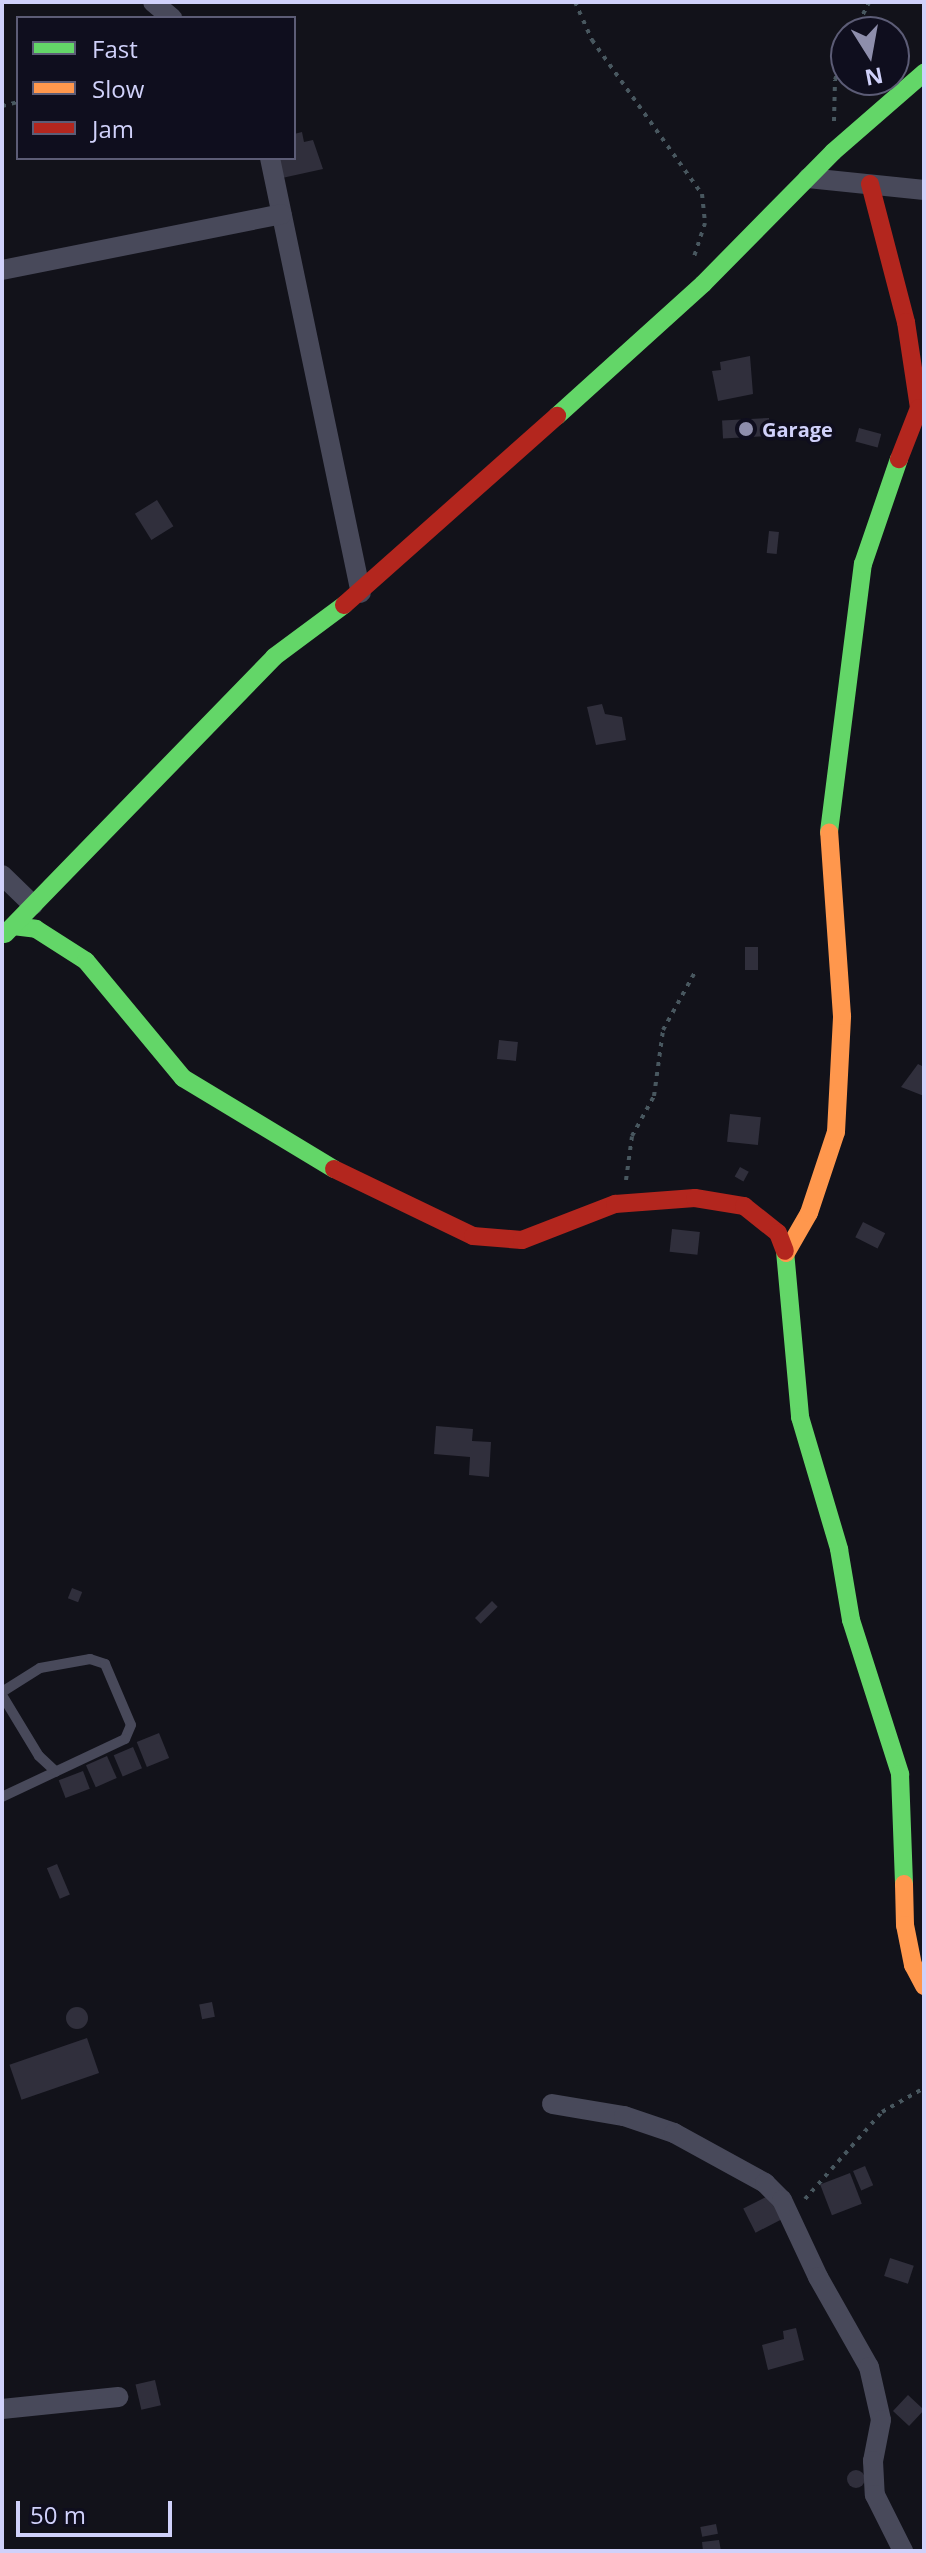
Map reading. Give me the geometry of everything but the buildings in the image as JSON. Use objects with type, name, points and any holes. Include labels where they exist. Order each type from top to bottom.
[{"type":"street","points":[[153,2],[170,16]]},
{"type":"street","points":[[8,932],[274,657],[361,593],[703,284],[833,152],[924,73]]},
{"type":"street","points":[[270,160],[361,593]]},
{"type":"street","points":[[808,178],[924,190]]},
{"type":"street","points":[[786,1253],[809,1213],[836,1132],[842,1016],[828,838],[863,564],[873,524],[919,408],[912,352],[870,184]]},
{"type":"street","points":[[2,270],[281,214]]},
{"type":"street","points":[[2,875],[33,905]]},
{"type":"street","points":[[8,932],[36,929],[86,961],[163,1055],[218,1103],[425,1216],[473,1236],[522,1240],[615,1204],[695,1198],[734,1203],[763,1217],[786,1253],[800,1417],[839,1549],[851,1620],[893,1743],[903,1805],[905,1925],[913,1965],[924,1986]]},
{"type":"street","points":[[552,2104],[624,2116],[674,2133],[765,2183],[792,2219],[818,2277],[869,2367],[881,2420],[873,2461],[875,2495],[903,2551]]},
{"type":"street","points":[[2,2409],[118,2397]]},
{"type":"lane","points":[[2,1797],[56,1772],[129,1733],[128,1711],[105,1664],[61,1661],[22,1677],[2,1694],[39,1756],[56,1772]]},
{"type":"path","points":[[575,2],[592,40],[702,194],[705,223],[686,271]]},
{"type":"path","points":[[833,152],[835,96]]},
{"type":"path","points":[[615,1204],[627,1177],[632,1136],[654,1096],[663,1030],[695,972]]},
{"type":"path","points":[[792,2219],[831,2163],[882,2112],[924,2088]]},
{"type":"traffic: fast","points":[[557,416],[703,284],[833,152],[924,73]]},
{"type":"traffic: fast","points":[[829,832],[863,564],[899,459]]},
{"type":"traffic: fast","points":[[5,934],[274,657],[344,605]]},
{"type":"traffic: fast","points":[[13,926],[36,929],[86,961],[183,1078],[334,1169]]},
{"type":"traffic: fast","points":[[785,1251],[800,1417],[839,1549],[851,1620],[900,1774],[904,1884]]},
{"type":"traffic: slow","points":[[786,1253],[809,1213],[836,1132],[842,1016],[829,832]]},
{"type":"traffic: slow","points":[[904,1884],[905,1925],[913,1965],[924,1986]]},
{"type":"traffic: jam","points":[[870,184],[906,322],[919,408],[899,459]]},
{"type":"traffic: jam","points":[[344,605],[557,416]]},
{"type":"traffic: jam","points":[[334,1169],[473,1236],[522,1240],[615,1204],[695,1198],[744,1206],[778,1233],[785,1251]]},
{"type":"place","name":"Garage","points":[[746,429]]}]
